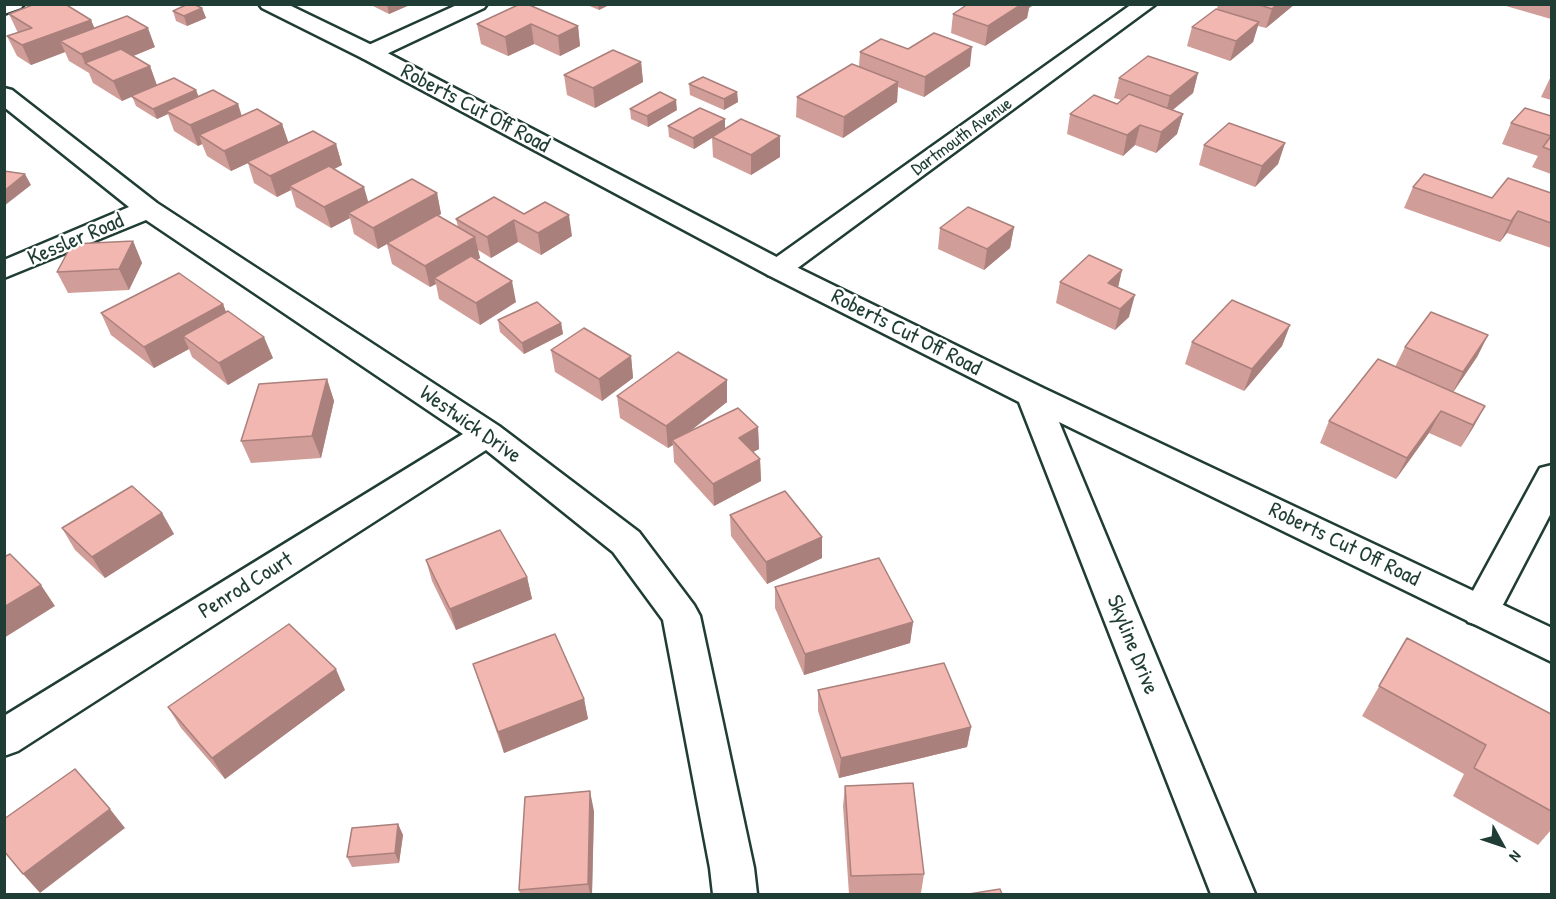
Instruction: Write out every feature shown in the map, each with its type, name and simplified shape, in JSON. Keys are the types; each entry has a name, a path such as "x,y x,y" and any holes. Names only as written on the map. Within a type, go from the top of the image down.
{"street":[{"path":"4,8 15,4"},
{"name":"Roberts Cut Off Road","path":"269,4 369,53 778,269 1032,396 1551,646"},
{"path":"369,53 477,4"},
{"name":"Dartmouth Avenue","path":"778,269 1146,4"},
{"name":"Westwick Drive","path":"4,95 148,209 486,434 626,542 681,616 732,868 735,894"},
{"name":"Kessler Road","path":"4,270 148,209"},
{"name":"Skyline Drive","path":"1032,396 1233,894"},
{"name":"Penrod Court","path":"4,738 486,434"},
{"path":"1481,611 1551,477"}],"building":[{"path":"35,4 65,4 91,20 22,45 7,36 32,28 9,14"},
{"path":"188,4 202,8 184,16 173,11"},
{"path":"520,4 527,4 578,26 558,36 531,24 505,37 477,24"},
{"path":"968,4 1022,4 988,26 953,14"},
{"path":"1257,4 1277,4 1272,9"},
{"path":"1216,9 1259,22 1236,41 1192,27"},
{"path":"127,16 148,28 81,54 60,41"},
{"path":"934,33 972,47 925,77 860,52 881,39 908,49"},
{"path":"121,49 150,66 113,81 85,63"},
{"path":"613,50 641,62 593,88 564,75"},
{"path":"1148,56 1198,73 1170,96 1119,78"},
{"path":"852,64 898,82 844,117 797,97"},
{"path":"703,77 737,92 724,99 689,84"},
{"path":"174,78 196,90 153,109 131,96"},
{"path":"213,90 238,104 190,125 166,111"},
{"path":"660,92 676,100 647,116 630,109"},
{"path":"1129,94 1183,114 1161,132 1140,125 1127,135 1070,114 1094,95 1117,104"},
{"path":"700,108 725,119 693,138 668,126"},
{"path":"1525,108 1551,116 1551,136 1511,123"},
{"path":"257,109 282,124 224,151 199,135"},
{"path":"741,119 780,136 751,155 712,137"},
{"path":"1229,123 1285,143 1262,166 1204,145"},
{"path":"313,131 336,144 270,176 247,162"},
{"path":"1551,136 1551,150 1543,147"},
{"path":"329,166 364,187 324,207 289,186"},
{"path":"4,171 25,174 4,191"},
{"path":"1424,174 1492,198 1508,178 1551,193 1551,223 1518,211 1511,221 1413,187"},
{"path":"412,179 437,193 373,228 348,213"},
{"path":"494,197 524,214 545,202 569,215 538,233 514,220 487,237 456,219"},
{"path":"968,207 1014,227 987,249 940,228"},
{"path":"437,215 475,237 425,266 387,243"},
{"path":"133,241 119,269 57,272 72,244"},
{"path":"1089,255 1122,270 1108,283 1135,295 1120,309 1060,282"},
{"path":"471,256 512,281 476,303 434,278"},
{"path":"179,273 223,304 144,347 101,313"},
{"path":"1232,300 1290,325 1252,369 1192,342"},
{"path":"537,302 561,323 522,343 498,320"},
{"path":"228,311 264,337 219,363 183,336"},
{"path":"1431,312 1488,335 1463,372 1405,347"},
{"path":"584,328 631,356 599,379 551,350"},
{"path":"678,352 727,380 666,426 617,396"},
{"path":"1378,359 1485,406 1473,425 1441,411 1407,458 1329,421"},
{"path":"327,379 312,436 241,441 259,384"},
{"path":"738,408 758,427 739,438 760,459 713,484 672,440"},
{"path":"132,486 162,513 92,557 62,528"},
{"path":"785,491 822,537 766,562 730,515"},
{"path":"500,530 527,577 450,609 426,560"},
{"path":"10,554 41,585 4,607 4,557"},
{"path":"879,558 913,622 805,654 775,587"},
{"path":"289,624 336,669 212,758 168,707"},
{"path":"555,634 584,699 498,732 473,664"},
{"path":"1407,638 1551,714 1551,811 1474,768 1486,745 1379,686"},
{"path":"944,663 971,727 841,758 818,690"},
{"path":"75,769 110,809 23,874 4,851 4,819"},
{"path":"913,783 924,874 851,876 845,786"},
{"path":"590,791 588,884 519,890 525,797"},
{"path":"398,824 395,853 347,857 352,828"},
{"path":"1000,889 1002,894 969,894"}]}
